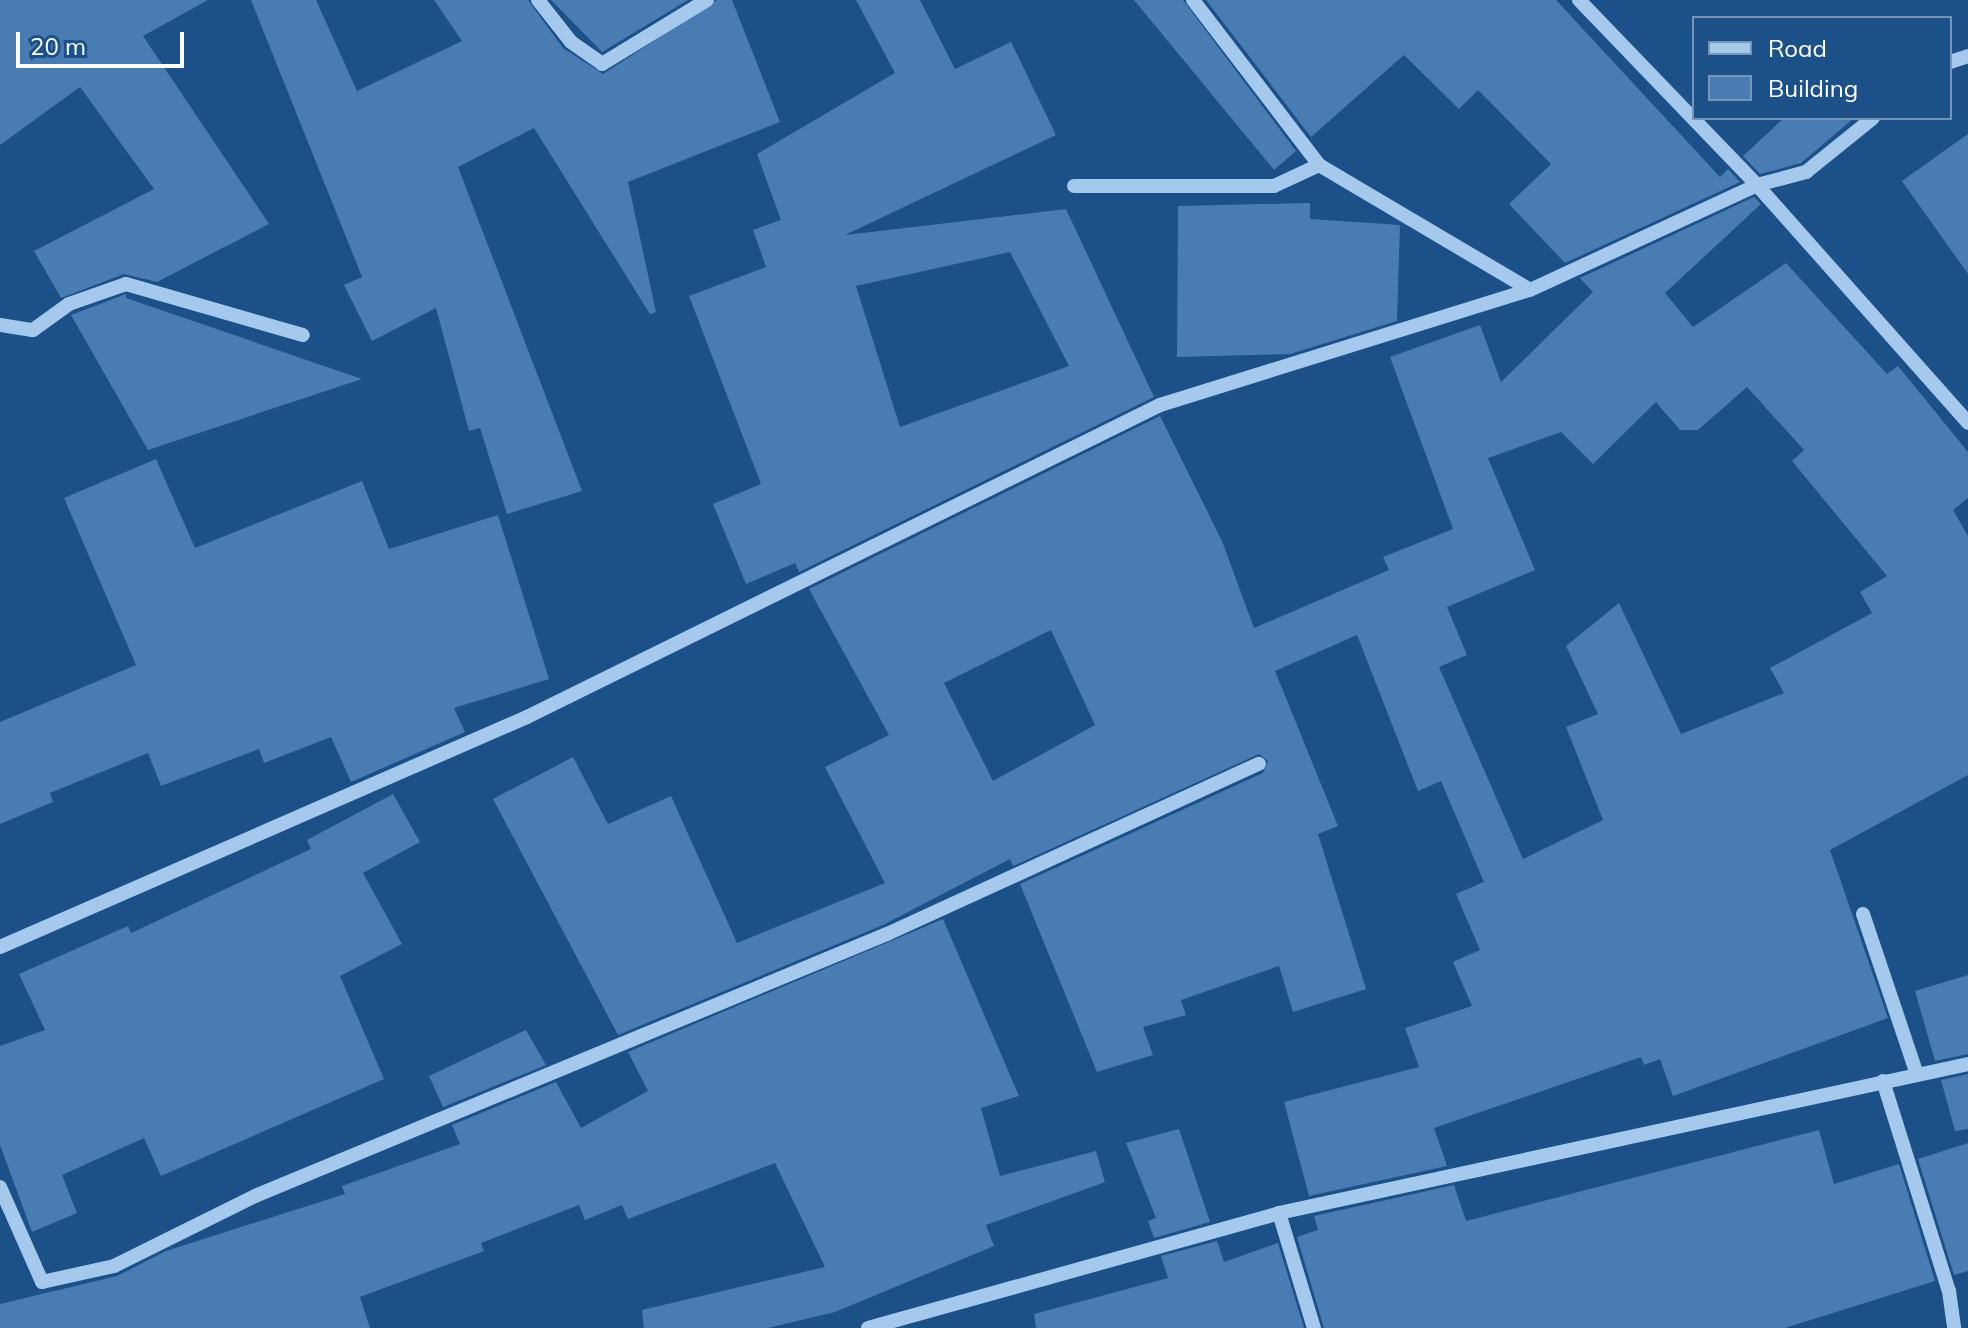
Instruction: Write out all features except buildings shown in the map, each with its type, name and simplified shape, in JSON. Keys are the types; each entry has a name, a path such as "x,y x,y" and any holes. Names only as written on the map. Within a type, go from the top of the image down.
{"street":[{"path":"538,0 571,42 602,64 707,0"},
{"path":"1193,0 1319,165 1530,290"},
{"path":"1579,0 1692,117"},
{"path":"1694,120 1757,185 1968,423"},
{"path":"0,947 527,717 1160,405 1530,290 1757,185 1806,172 1871,120"},
{"path":"1074,186 1274,186 1319,165"},
{"path":"0,325 33,330 69,304 126,284 303,335"},
{"path":"0,1187 42,1282 114,1266 255,1196 887,934 1259,764"},
{"path":"1863,914 1917,1074"},
{"path":"870,1328 1279,1213 1968,1064"},
{"path":"1883,1081 1949,1291 1954,1328"},
{"path":"1279,1213 1314,1328"}]}
